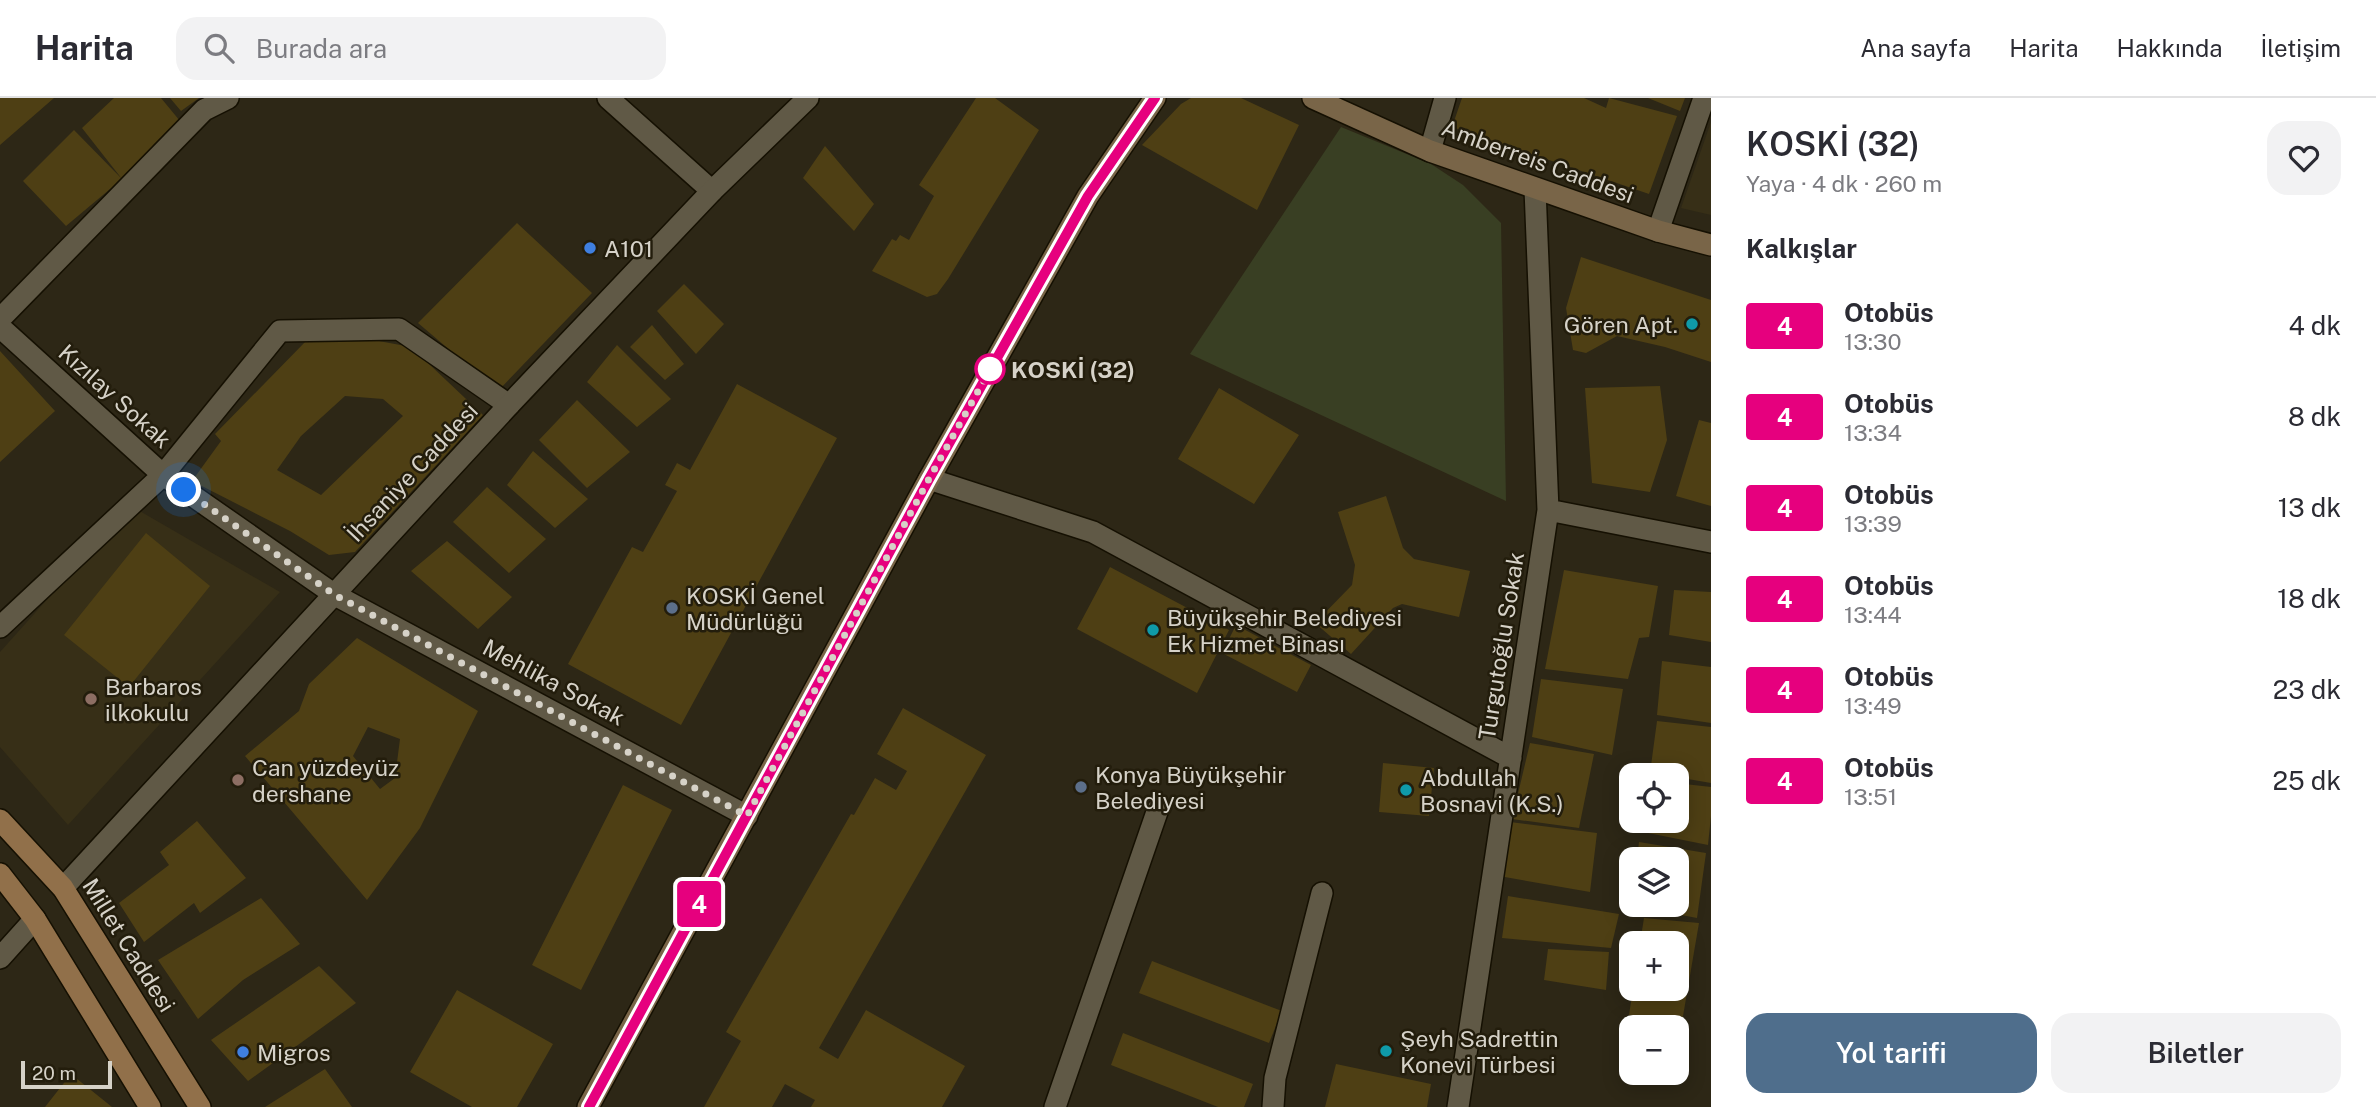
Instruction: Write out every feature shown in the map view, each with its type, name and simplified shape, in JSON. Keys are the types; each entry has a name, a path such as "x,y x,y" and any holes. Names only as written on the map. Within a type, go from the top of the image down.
{"main road":[{"path":"589,1107 929,479 1088,196 1156,98"},
{"name":"Amberreis Caddesi","path":"1313,98 1430,151 1658,231 1711,245"},
{"name":"Millet Caddesi","path":"0,820 63,888 200,1107"},
{"path":"0,874 35,919 150,1107"}],"street":[{"path":"0,319 204,110 228,98"},
{"path":"608,98 712,191"},
{"name":"İhsaniye Caddesi","path":"63,888 509,405 712,191 808,98"},
{"path":"1430,151 1445,98"},
{"path":"1658,231 1704,98"},
{"name":"Turgutoğlu Sokak","path":"1458,1107 1548,510 1535,189"},
{"name":"Kızılay Sokak","path":"0,327 163,475 335,595"},
{"path":"0,627 163,475 280,331 399,329 509,405"},
{"path":"929,479 1093,532 1511,758"},
{"path":"1548,510 1711,542"},
{"name":"Mehlika Sokak","path":"335,595 747,816"},
{"path":"1055,1107 1158,810"},
{"path":"1273,1107 1275,1078 1322,893"},
{"path":"0,958 35,919"}],"shaded area":[{"path":"1711,122 1711,215 1681,208"},
{"name":"Barbaros ilkokulu","path":"131,506 280,592 68,825 0,747 0,652"}],"green space":[{"path":"1341,127 1431,164 1463,185 1501,223 1506,501 1190,354"}],"building":[{"path":"0,98 54,98 0,145"},
{"path":"114,98 161,98 180,121 122,179 82,128"},
{"path":"170,98 199,98 181,111"},
{"path":"976,98 995,98 1039,130 948,279 937,294 927,297 872,271 892,239 896,241 900,235 909,240 934,196 919,185"},
{"path":"1191,98 1241,98 1299,125 1257,210 1142,145 1181,104"},
{"path":"1462,98 1584,98 1606,108 1609,98 1677,116 1649,194 1452,127"},
{"path":"1648,98 1685,98 1680,111"},
{"path":"74,130 122,179 66,226 23,181"},
{"path":"825,146 874,204 854,231 803,178"},
{"path":"517,223 592,293 498,391 418,323"},
{"path":"1581,257 1711,300 1711,362 1665,347 1617,336 1586,353 1573,350 1566,308"},
{"path":"684,284 724,324 696,354 657,311"},
{"path":"652,325 684,364 665,380 630,347"},
{"path":"368,339 411,347 483,415 355,552 329,555 290,531 192,481 221,441 215,434 307,340","holes":["345,396 383,399 403,416 321,495 277,470 301,436"]},
{"path":"617,345 671,399 637,427 587,382"},
{"path":"0,351 55,411 0,462"},
{"name":"KOSKİ Genel Müdürlüğü","path":"737,384 837,438 681,725 568,664 632,547 643,552 677,491 665,485 677,463 690,470"},
{"path":"1660,386 1667,440 1650,492 1592,483 1585,388"},
{"path":"1219,388 1299,435 1254,504 1178,459"},
{"path":"577,400 630,452 587,488 539,440"},
{"path":"1699,420 1711,423 1711,506 1676,496"},
{"path":"533,451 588,499 555,528 507,485"},
{"path":"487,487 546,539 509,573 453,522"},
{"path":"1386,496 1403,548 1414,559 1470,571 1459,617 1402,604 1393,608 1351,654 1315,623 1352,585 1355,565 1338,512"},
{"path":"146,533 210,586 129,687 64,635"},
{"path":"447,541 512,597 478,629 411,571"},
{"name":"Büyükşehir Belediyesi Ek Hizmet Binası","path":"1110,567 1229,630 1197,693 1077,629"},
{"path":"1564,570 1658,586 1649,637 1639,638 1628,679 1545,669"},
{"path":"1674,590 1711,592 1711,642 1669,635"},
{"name":"Büyükşehir Belediyesi Ek Hizmet Binası","path":"1236,625 1311,665 1297,692 1222,653"},
{"path":"357,638 478,711 420,828 367,900 245,756 299,711 309,684","holes":["368,727 400,739 395,778 380,789 353,756"]},
{"path":"1662,661 1711,667 1711,723 1657,715"},
{"path":"1541,679 1623,689 1612,755 1532,737"},
{"path":"903,708 986,755 819,1048 838,1059 866,1010 965,1066 942,1107 811,1107 815,1100 785,1084 772,1107 704,1107 741,1041 726,1032 851,814 854,815 875,778 896,790 907,771 877,754"},
{"path":"1657,721 1711,727 1711,783 1689,779 1689,763 1651,763"},
{"path":"1530,743 1594,754 1579,828 1512,819"},
{"name":"Abdullah Bosnavi (K.S.)","path":"1383,763 1434,768 1429,816 1379,812"},
{"path":"1689,784 1711,787 1708,845 1648,833 1689,833"},
{"path":"623,785 672,810 581,990 532,965"},
{"path":"197,821 246,878 200,913 194,903 144,942 119,903 169,865 160,852"},
{"path":"1510,822 1597,833 1590,892 1499,876"},
{"path":"1639,842 1669,847 1638,847"},
{"path":"1689,850 1706,853 1697,918 1689,916"},
{"path":"1508,896 1619,914 1611,948 1502,938"},
{"path":"261,898 300,944 243,980 198,1019 158,960"},
{"path":"1644,918 1699,923 1689,981 1689,931 1642,931"},
{"path":"1548,949 1609,952 1606,990 1544,980"},
{"path":"1152,961 1282,1011 1269,1043 1139,993"},
{"path":"319,966 356,1003 248,1081 211,1040"},
{"path":"457,990 553,1044 517,1107 472,1107 410,1072"},
{"path":"1631,1001 1686,1001 1683,1015 1629,1015"},
{"path":"1123,1033 1253,1084 1244,1107 1218,1107 1111,1065"},
{"path":"1336,1064 1431,1084 1427,1107 1325,1107"},
{"path":"325,1069 352,1107 265,1107"},
{"path":"71,1074 112,1107 45,1107"}],"bus line":[{"name":"4","path":"589,1107 929,479 1088,196 1155,98"}],"place":[{"name":"A101","path":"590,248"},
{"name":"Gören Apt.","path":"1692,324"},
{"name":"KOSKİ (32)","path":"990,369"},
{"name":"KOSKİ Genel Müdürlüğü","path":"672,608"},
{"name":"Büyükşehir Belediyesi Ek Hizmet Binası","path":"1153,630"},
{"name":"Barbaros ilkokulu","path":"91,699"},
{"name":"Can yüzdeyüz dershane","path":"238,780"},
{"name":"Konya Büyükşehir Belediyesi","path":"1081,787"},
{"name":"Abdullah Bosnavi (K.S.)","path":"1406,790"},
{"name":"Şeyh Sadrettin Konevi Türbesi","path":"1386,1051"},
{"name":"Migros","path":"243,1052"}],"route":[{"path":"184,490 335,595 747,816 995,361 990,369"}]}
